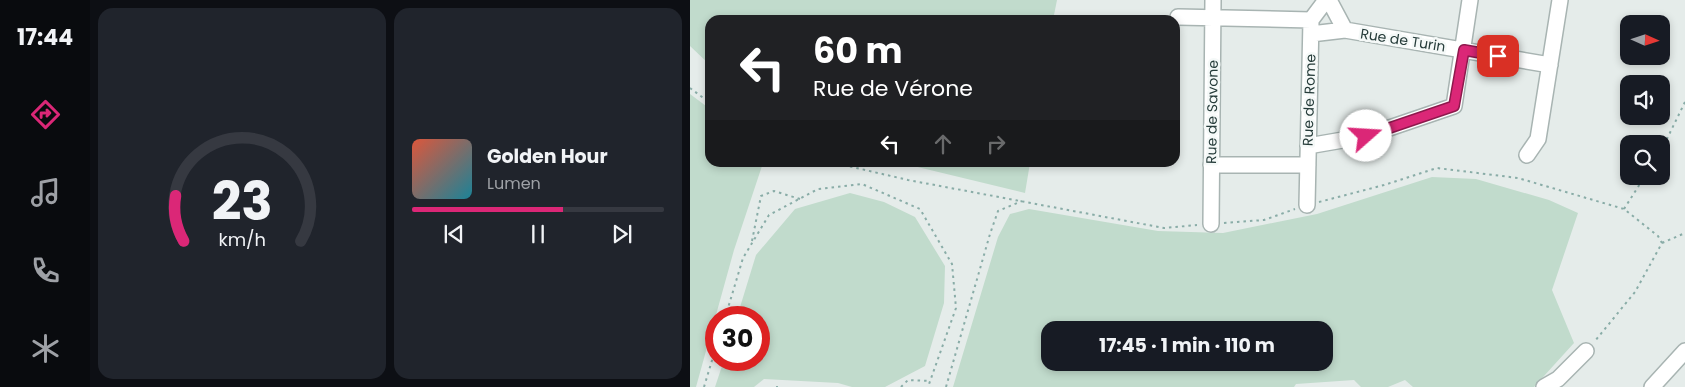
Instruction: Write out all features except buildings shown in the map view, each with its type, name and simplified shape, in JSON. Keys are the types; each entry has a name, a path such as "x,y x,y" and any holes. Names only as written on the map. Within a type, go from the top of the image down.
{"street":[{"name":"Rue de Savone","path":"1210,224 1213,0"},
{"name":"Rue de Turin","path":"1328,0 1345,30"},
{"path":"1311,27 1328,0"},
{"path":"1308,146 1366,136 1454,106 1464,50 1470,0"},
{"path":"1527,155 1538,139 1560,0"},
{"name":"Rue de Turin","path":"1180,17 1212,18 1345,30 1550,65"},
{"name":"Rue de Rome","path":"1306,205 1311,27"},
{"path":"1211,165 1308,165"},
{"path":"1544,387 1560,383 1586,351"},
{"path":"1652,387 1685,351"}],"path":[{"path":"690,88 705,99"},
{"path":"1669,135 1685,102"},
{"path":"729,306 743,258 769,215 818,189 862,184 920,210 952,264 956,308 928,387"},
{"path":"1624,209 1639,185"},
{"path":"751,245 761,196 774,190 800,199"},
{"path":"946,387 998,211 1022,201"},
{"path":"1662,243 1685,233"},
{"path":"704,387 709,371"},
{"path":"902,387 908,380 930,381"}],"green space":[{"path":"690,0 1057,0 1054,15 705,15 705,60 690,46"},
{"path":"690,94 705,105 705,167 762,167 734,250 718,306 705,306 705,355 696,387 690,387"},
{"path":"918,167 1029,167 1025,193"},
{"path":"1432,177 1476,179 1549,200 1578,213 1552,290 1574,343 1534,387 1413,387 1405,380 1388,387 1361,387 1354,380 1296,384 1294,387 953,387 998,237 1010,214 1029,209 1158,231 1223,233 1317,214"},
{"path":"850,193 884,202 915,217 945,266 944,303 925,366 885,387 852,387 838,383 764,379 754,387 715,387 720,371 770,371 770,306 740,306 756,255 795,209"}],"route":[{"path":"1366,136 1454,106 1464,50 1498,56"}]}
